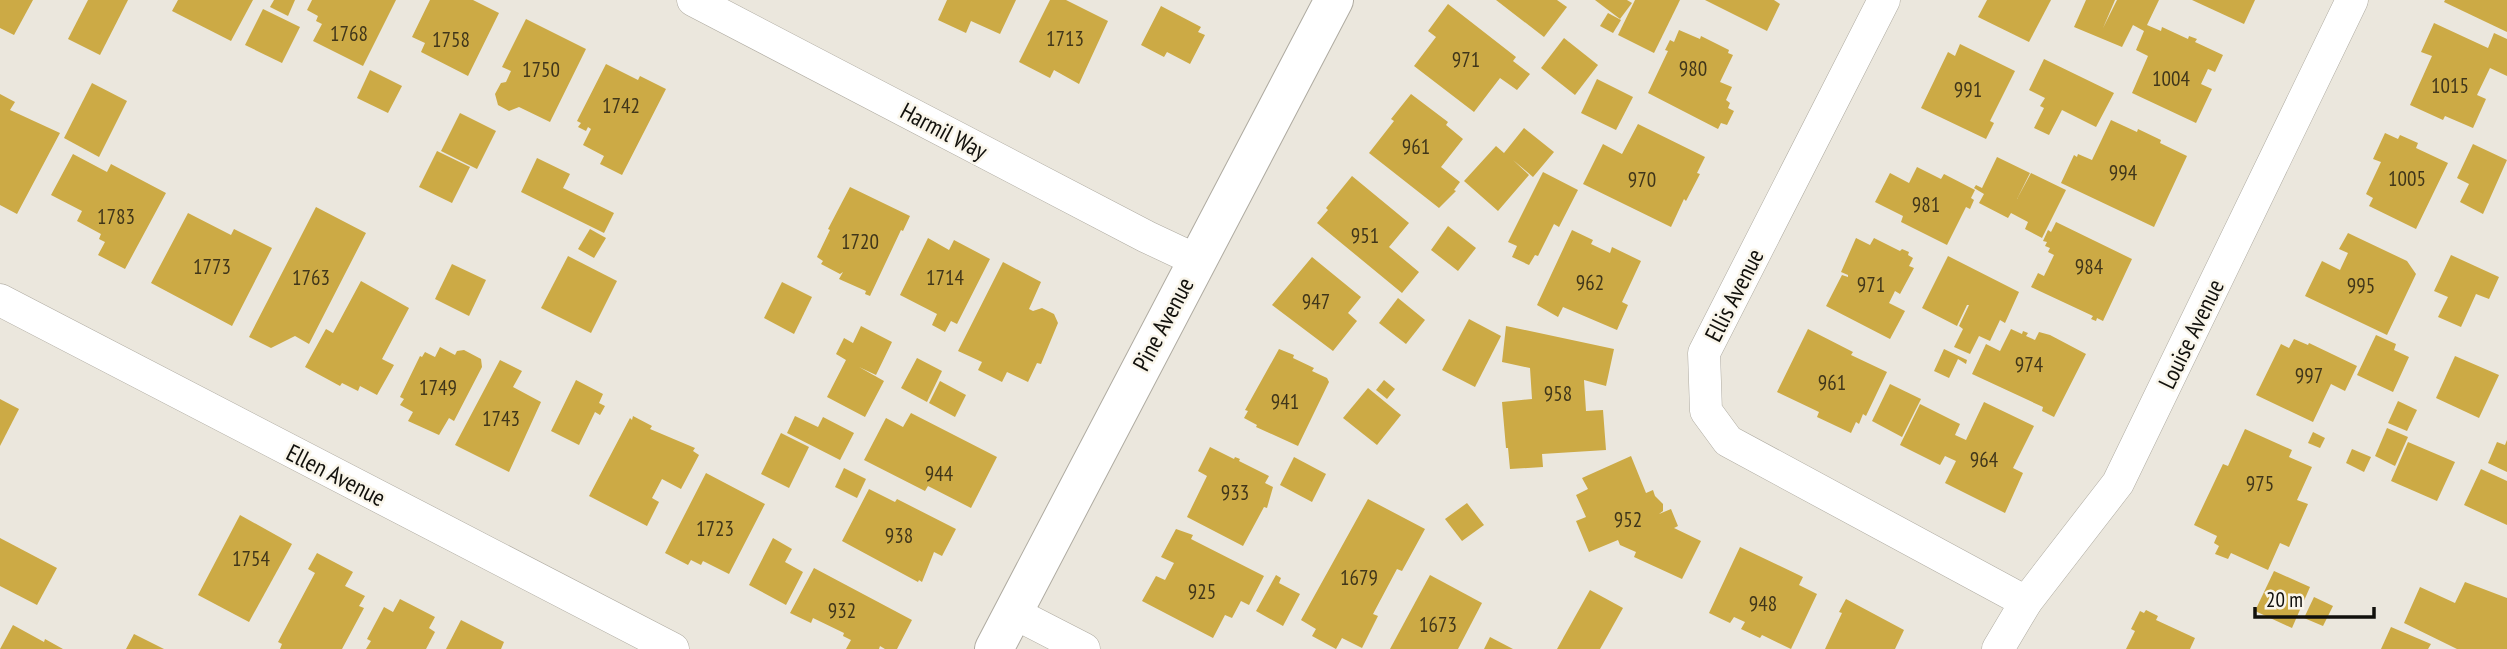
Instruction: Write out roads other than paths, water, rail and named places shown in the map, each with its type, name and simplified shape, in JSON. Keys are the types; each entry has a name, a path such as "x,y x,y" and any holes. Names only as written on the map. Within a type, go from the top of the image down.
{"street":[{"name":"Harmil Way","path":"693,0 1123,225 1196,260"},
{"name":"Pine Avenue","path":"994,649 1334,0"},
{"name":"Ellis Avenue","path":"1884,0 1704,353 1706,411 1728,441 2026,602"},
{"name":"Louise Avenue","path":"1998,649 2026,602 2118,483 2352,0"},
{"name":"Ellen Avenue","path":"0,300 673,649"},
{"path":"1012,612 1084,649"}]}
